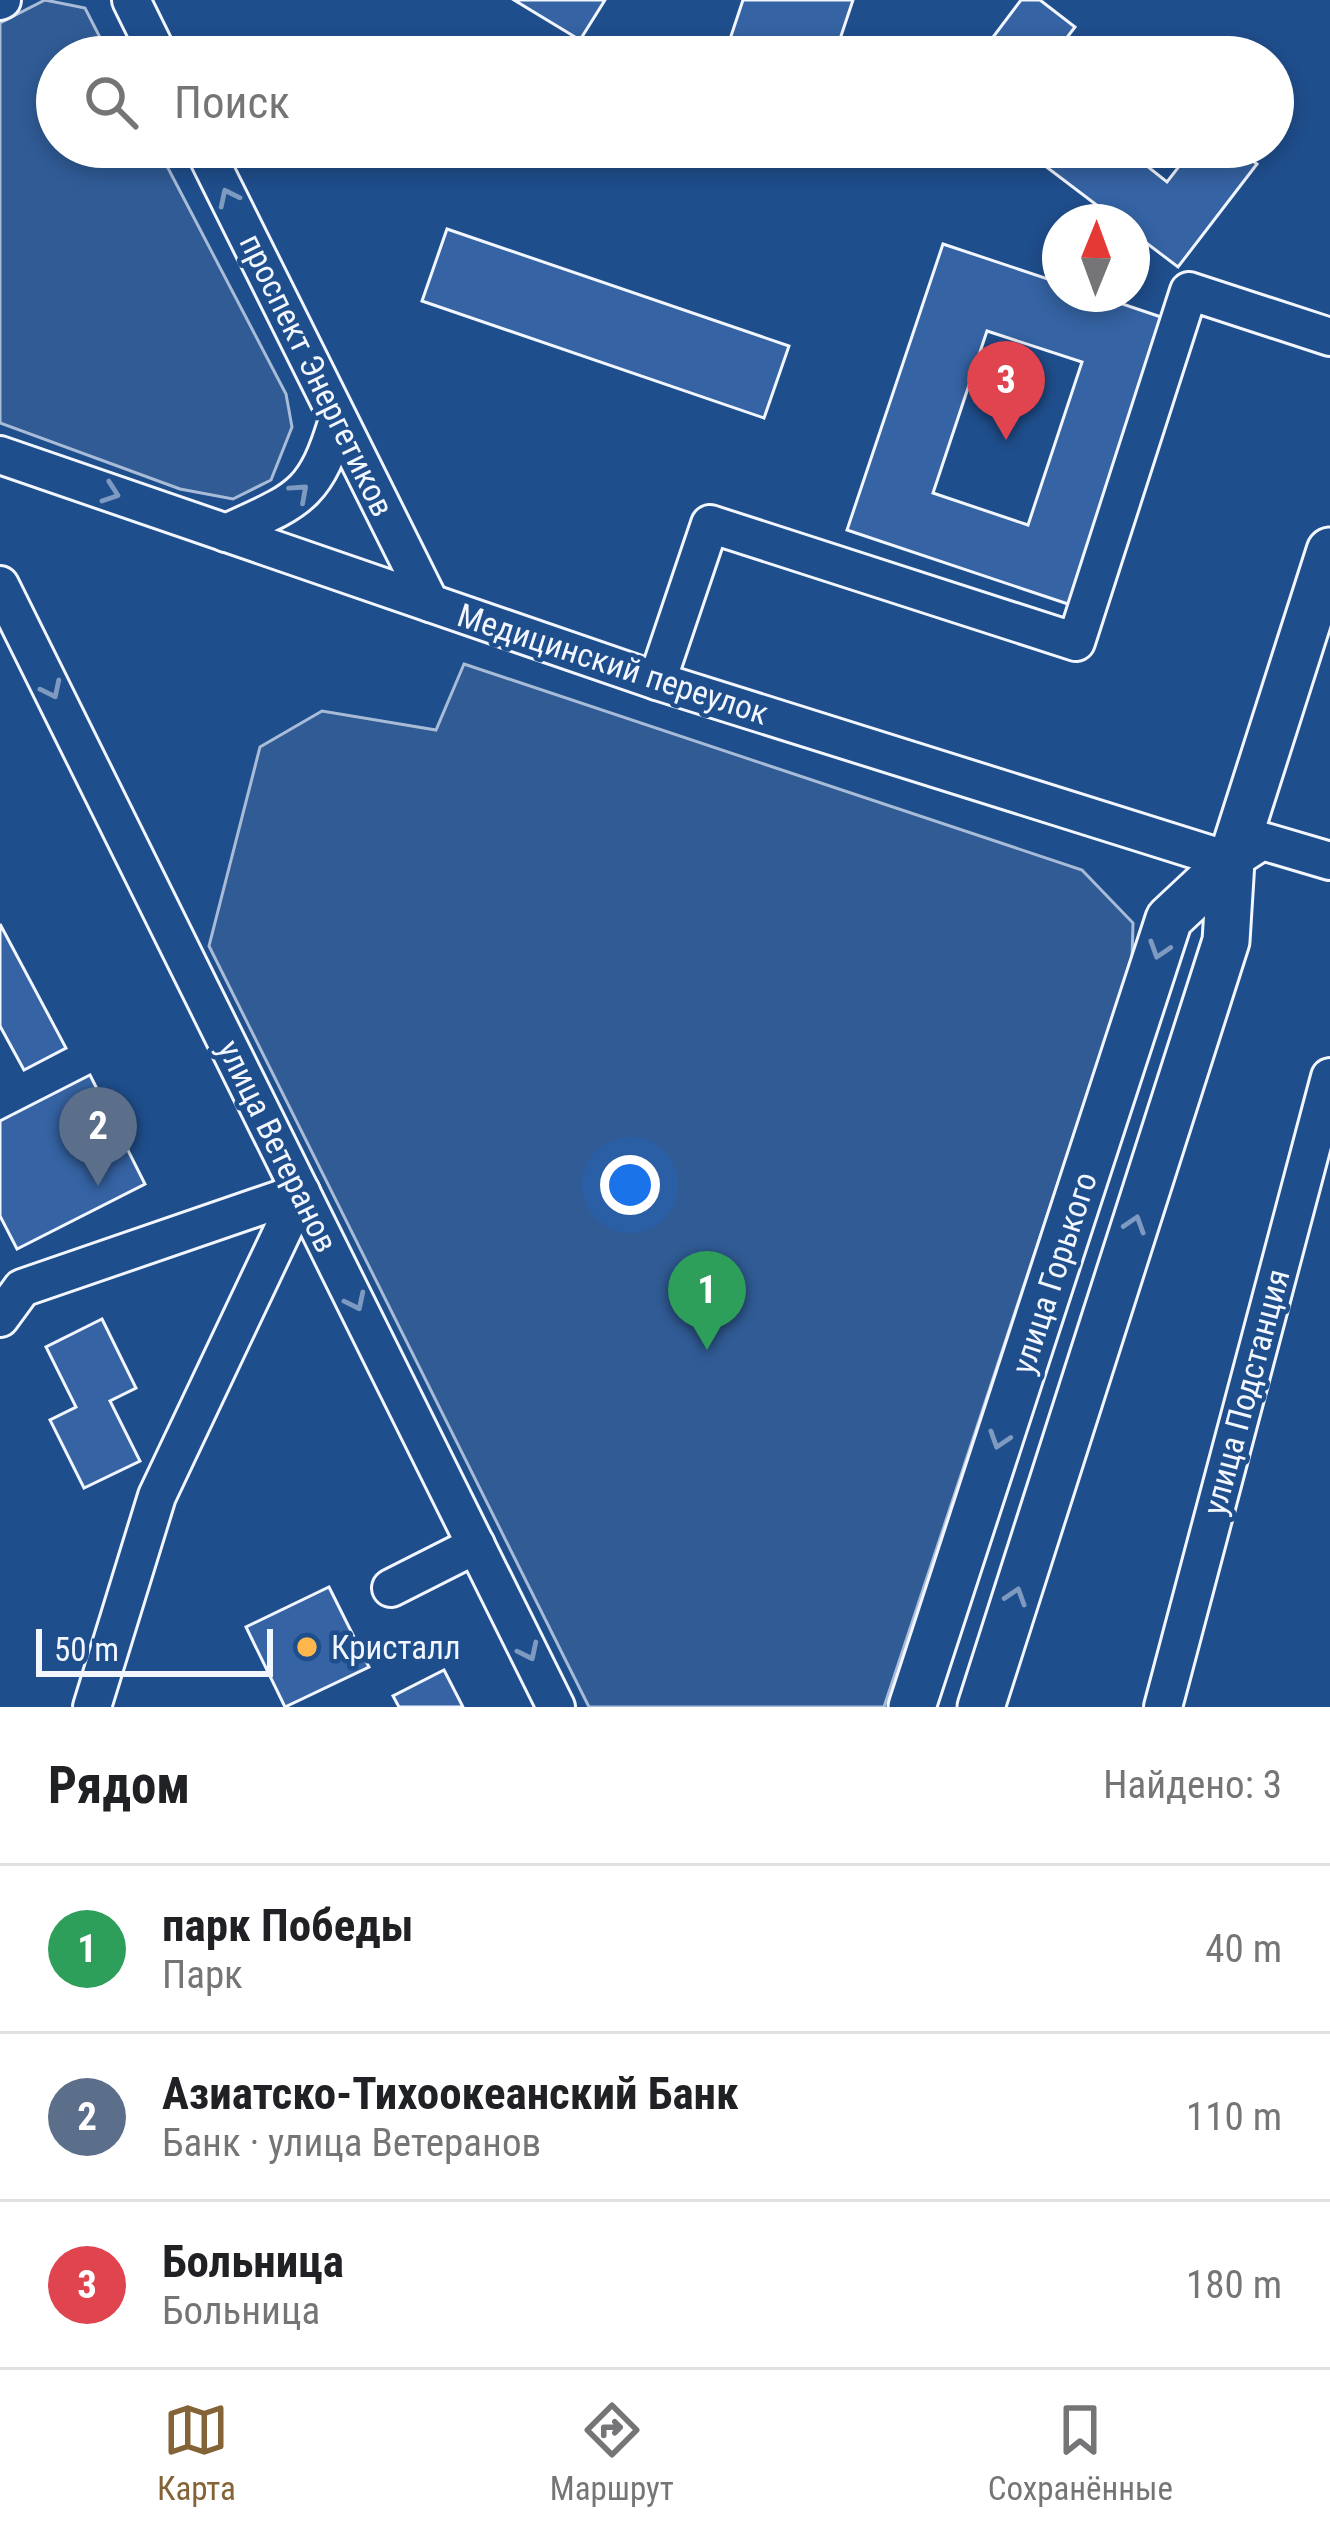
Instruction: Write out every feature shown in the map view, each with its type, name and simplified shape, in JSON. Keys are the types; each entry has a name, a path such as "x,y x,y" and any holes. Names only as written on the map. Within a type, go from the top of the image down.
{"main road":[{"name":"улица Горького","path":"981,1707 1226,941 1231,861 1330,551"},
{"name":"улица Горького","path":"912,1707 1169,919 1231,861"}],"street":[{"path":"130,0 148,36"},
{"name":"проспект Энергетиков","path":"213,168 430,603"},
{"path":"656,681 710,524 1076,642 1189,292 1330,337"},
{"path":"226,533 290,503 310,486 326,462 338,418"},
{"name":"Медицинский переулок","path":"0,455 656,681 1231,861"},
{"name":"улица Ветеранов","path":"0,585 556,1707"},
{"path":"1231,861 1262,841 1330,861"},
{"name":"улица Подстанция","path":"1163,1707 1330,1077"},
{"path":"0,1318 22,1288 301,1192"},
{"path":"92,1707 157,1496 301,1192"},
{"path":"391,1588 476,1545"}],"shaded area":[{"path":"45,0 85,8 99,36 36,36 36,168 168,168 286,394 292,427 271,480 233,499 180,489 0,423 0,23"},
{"path":"464,664 1082,870 1133,923 1132,960 884,1707 589,1707 209,946 260,747 322,711 436,730"}],"building":[{"path":"514,0 605,0 582,36 573,36"},
{"path":"743,0 853,0 841,36 731,36"},
{"path":"1021,0 1040,0 1075,27 1068,36 994,36"},
{"path":"1048,168 1149,168 1167,182 1178,168 1254,168 1178,267 1150,246 1150,204 1095,204"},
{"path":"447,229 789,346 764,418 422,301"},
{"path":"943,244 1042,277 1042,312 1146,312 1167,319 1071,605 847,530","holes":["987,331 1082,362 1028,525 933,493"]},
{"path":"0,924 66,1048 24,1070 0,1026"},
{"path":"90,1075 145,1184 17,1249 0,1216 0,1121"},
{"path":"102,1319 136,1388 110,1401 140,1461 84,1488 50,1420 76,1407 46,1347"},
{"name":"Кристалл","path":"329,1587 369,1667 285,1707 246,1627"},
{"path":"444,1670 463,1707 399,1707 393,1696"}],"place":[{"name":"Больница","path":"1006,440"},
{"name":"Азиатско-Тихоокеанский Банк","path":"98,1186"},
{"name":"парк Победы","path":"707,1350"},
{"name":"Кристалл","path":"307,1647"}]}
